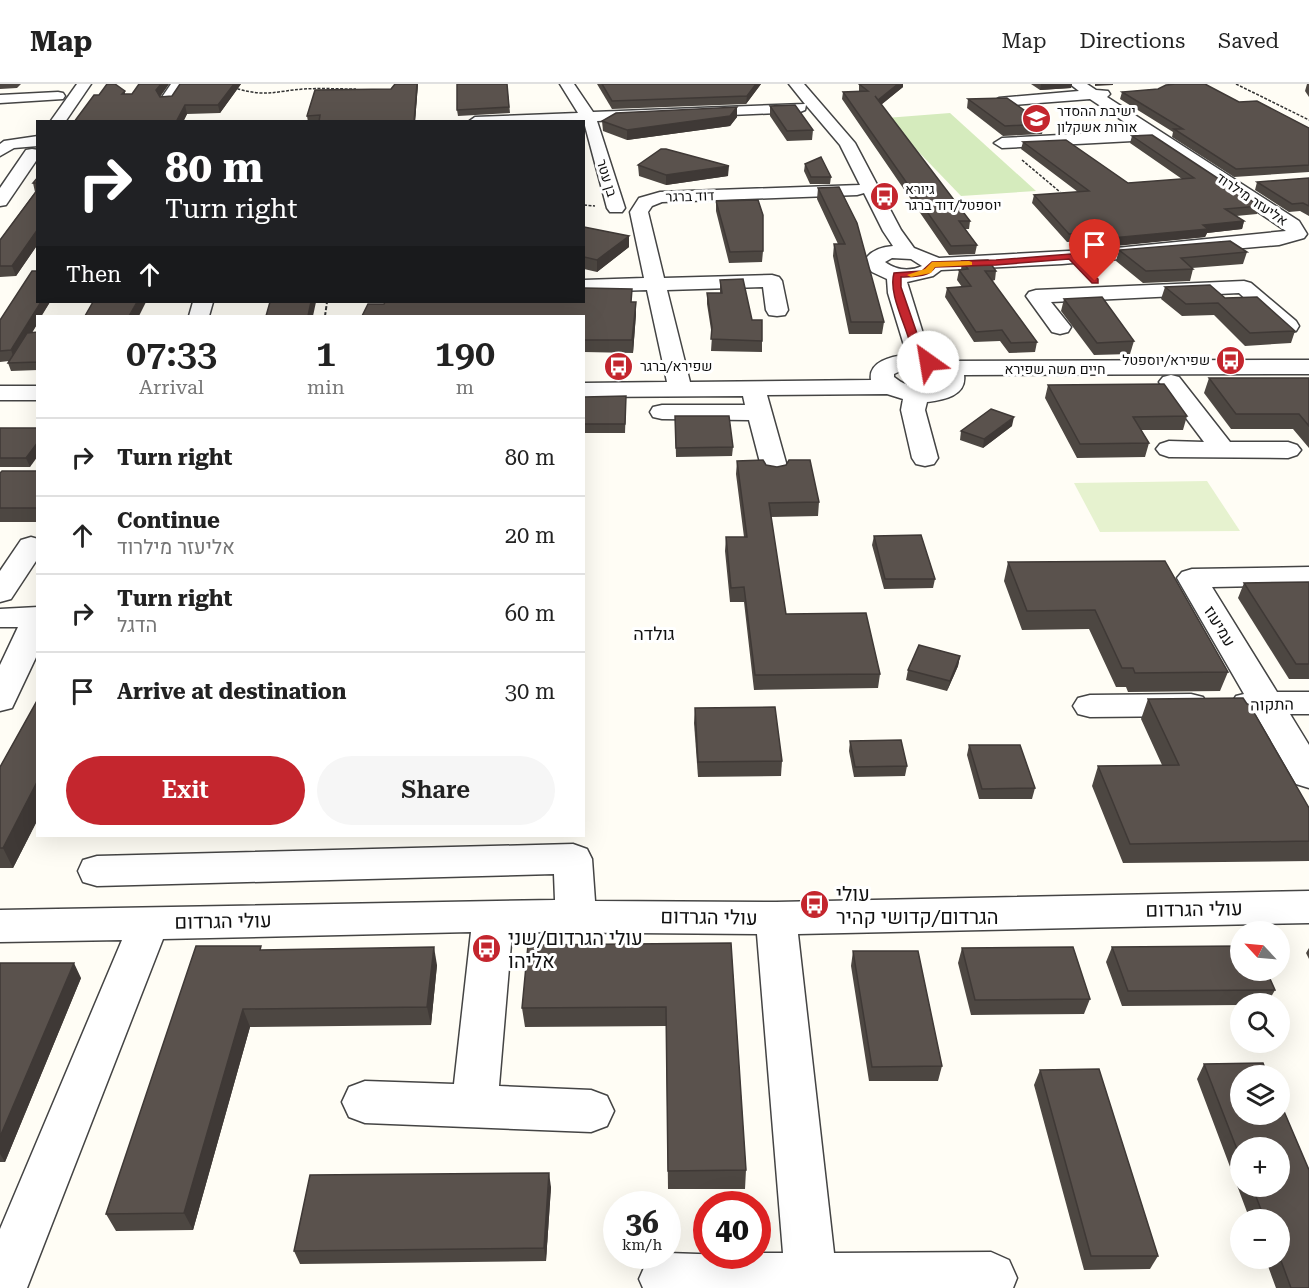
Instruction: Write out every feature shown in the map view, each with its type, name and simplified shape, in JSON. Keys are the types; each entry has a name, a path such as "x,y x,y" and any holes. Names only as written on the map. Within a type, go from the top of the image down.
{"street":[{"path":"46,119 84,84"},
{"path":"167,100 178,84"},
{"name":"בן עטר","path":"567,84 588,116 616,208"},
{"path":"780,84 830,143 857,190 886,253"},
{"path":"796,84 847,143 892,231 908,253"},
{"name":"אליעזר מילרוד","path":"1077,84 1292,225 1303,236"},
{"path":"46,119 62,90"},
{"path":"0,99 62,90"},
{"path":"999,102 1114,93"},
{"path":"513,120 800,107"},
{"path":"1002,143 1153,135"},
{"path":"2,154 33,148"},
{"path":"0,201 33,148"},
{"path":"1229,184 1252,182"},
{"name":"דוד ברגר","path":"679,382 639,212 645,202 660,197 857,190"},
{"name":"אליעזר מילרוד","path":"932,264 996,263 1279,240 1303,236"},
{"path":"886,253 908,253 927,258 932,264 928,271 897,274 881,270 874,262 886,253"},
{"path":"1071,257 1107,293"},
{"path":"897,274 896,287 918,348 919,361"},
{"path":"585,286 657,286 772,281 777,310"},
{"path":"1060,327 1036,296 1244,287 1289,327"},
{"path":"585,390 679,382 886,379 916,394 943,392 949,377 919,361 892,364 886,379"},
{"name":"חיים משה שפירא","path":"949,377 1309,367"},
{"path":"585,376 753,388 886,379"},
{"name":"חיים משה שפירא","path":"949,377 1171,382 1309,381"},
{"path":"0,380 36,380"},
{"path":"1171,382 1222,450"},
{"path":"753,388 775,470"},
{"path":"0,393 36,393"},
{"path":"916,394 913,410 924,458"},
{"path":"662,412 760,413"},
{"path":"1169,449 1288,450"},
{"path":"0,593 31,546"},
{"name":"עמיעוז","path":"1309,576 1192,578 1309,775"},
{"path":"0,618 36,617"},
{"path":"0,700 36,621"},
{"name":"התקוה","path":"1090,706 1309,703"},
{"path":"97,872 573,859 576,916"},
{"name":"עולי הגרדום","path":"0,926 494,916 776,918 1309,906"},
{"path":"474,1107 494,916"},
{"path":"776,918 810,1279"},
{"path":"1,1288 149,923"},
{"path":"365,1102 591,1111"},
{"path":"665,1279 991,1278"}],"path":[{"path":"236,84 238,89 256,94 276,94 302,88 356,89"},
{"path":"355,98 357,84"},
{"path":"1236,84 1309,120"},
{"path":"1002,143 1060,192"}],"green space":[{"path":"950,113 1036,191 961,196 886,118"},
{"path":"1207,481 1240,531 1100,532 1074,483"}],"building":[{"path":"107,84 115,84 125,91 122,94 132,94 139,84 161,84 156,90 160,97 172,96 180,84 234,84 218,105 185,105 177,120 75,120 94,95 99,95"},
{"path":"395,84 417,84 414,120 319,120 320,115 307,116 315,90 391,89"},
{"path":"457,84 507,84 509,107 457,110"},
{"path":"602,84 756,84 747,96 612,101"},
{"path":"859,84 898,84 878,100 970,221 959,221 977,245 951,246 843,92 868,91"},
{"path":"1176,84 1205,84 1239,102 1257,101 1309,128 1309,165 1236,169 1174,129 1183,129 1122,92 1158,89"},
{"path":"1007,98 1044,124 1005,126 968,99"},
{"path":"795,105 813,130 787,131 770,106"},
{"path":"737,107 730,116 627,130 602,121 616,113"},
{"path":"1152,135 1260,206 1225,209 1244,221 1203,225 1208,229 1101,239 1095,233 1069,234 1034,195 1089,191 1023,142 1066,140 1128,183 1194,178 1132,136"},
{"path":"661,149 729,166 666,175 638,165"},
{"path":"821,157 831,177 811,177 805,164"},
{"path":"1309,178 1309,206 1303,203 1292,204 1257,182"},
{"path":"839,187 857,223 884,322 851,322 834,244 845,244 818,188"},
{"path":"36,192 36,232 12,266 0,266 0,240"},
{"path":"758,200 763,215 763,251 730,252 716,201"},
{"path":"585,227 629,236 597,260 585,257"},
{"path":"1230,241 1247,252 1181,258 1193,269 1146,271 1119,250"},
{"path":"988,260 996,271 985,271 1037,342 1011,343 1002,330 976,332 947,288 971,286 959,270 968,269 962,261"},
{"path":"32,271 36,271 36,303 40,303 11,350 0,351 0,320"},
{"path":"743,279 752,320 762,320 762,341 711,339 712,327 707,293 722,293 720,280"},
{"path":"1210,285 1225,298 1257,297 1295,331 1250,333 1218,303 1186,304 1165,287"},
{"path":"585,288 632,289 631,302 636,302 632,340 585,340 585,315 362,315 368,304 585,303"},
{"path":"1102,297 1134,341 1097,343 1064,299"},
{"path":"92,303 136,303 130,315 86,315"},
{"path":"270,303 311,303 308,315 266,315"},
{"path":"36,332 36,362 8,363 27,333"},
{"path":"1209,378 1309,378 1309,426 1299,414 1236,414"},
{"path":"1164,384 1187,416 1133,417 1149,443 1080,444 1048,385"},
{"path":"626,396 625,424 585,424 585,397"},
{"path":"991,409 1014,417 984,439 961,431"},
{"path":"675,416 729,416 733,447 676,448"},
{"path":"0,428 36,428 36,445 26,458 0,458"},
{"path":"763,460 766,465 777,467 786,465 789,460 810,460 819,502 769,503 786,614 866,613 880,674 755,675 744,587 731,588 726,537 747,537 737,461"},
{"path":"2,471 36,471 36,508 0,508 0,473"},
{"path":"921,535 935,579 885,579 874,536"},
{"path":"1165,561 1228,672 1135,673 1133,668 1122,668 1095,610 1027,611 1008,562"},
{"path":"1309,582 1309,664 1296,664 1244,583"},
{"path":"919,645 960,656 950,681 908,670"},
{"path":"1243,698 1249,704 1309,808 1309,841 1130,844 1098,766 1179,765 1148,699"},
{"path":"36,703 36,784 3,848 0,848 0,767"},
{"path":"775,707 782,761 698,762 695,708"},
{"path":"901,740 907,766 855,767 850,741"},
{"path":"969,745 1020,745 1035,788 982,789"},
{"path":"731,943 746,1170 668,1171 666,1007 522,1008 528,945"},
{"path":"196,946 261,946 260,950 434,947 427,1007 243,1009 184,1213 106,1214"},
{"path":"1230,946 1230,981 1271,981 1275,990 1128,991 1112,947"},
{"path":"1073,947 1090,999 975,1000 962,948"},
{"path":"853,951 918,951 942,1066 872,1067"},
{"path":"0,963 74,963 0,1137"},
{"path":"1263,1063 1264,1065 1230,1065 1230,1125 1290,1125 1309,1170 1309,1288 1291,1288 1284,1269 1290,1269 1290,1209 1261,1209 1256,1197 1290,1197 1290,1137 1232,1137 1204,1064"},
{"path":"1099,1069 1158,1256 1091,1256 1040,1070"},
{"path":"549,1173 544,1248 294,1251 310,1175"}],"slow traffic":[{"path":"911,275 928,271 932,268 932,264 969,264"}],"place":[{"name":"ישיבת ההסדר אורות אשקלון","path":"1036,119"},
{"name":"גיורא יוספטל/דוד ברגר","path":"884,197"},
{"name":"שפירא/יוספטל","path":"1231,360"},
{"name":"שפירא/ברגר","path":"619,366"},
{"name":"עולי הגרדום/קדושי קהיר","path":"815,905"},
{"name":"עולי הגרדום/שני אליהו","path":"487,949"}],"district":[{"name":"גולדה","path":"654,634"}],"route":[{"path":"928,362 919,361 918,348 896,287 897,274 923,273 932,268 932,264 996,263 1071,257 1095,281"}]}
